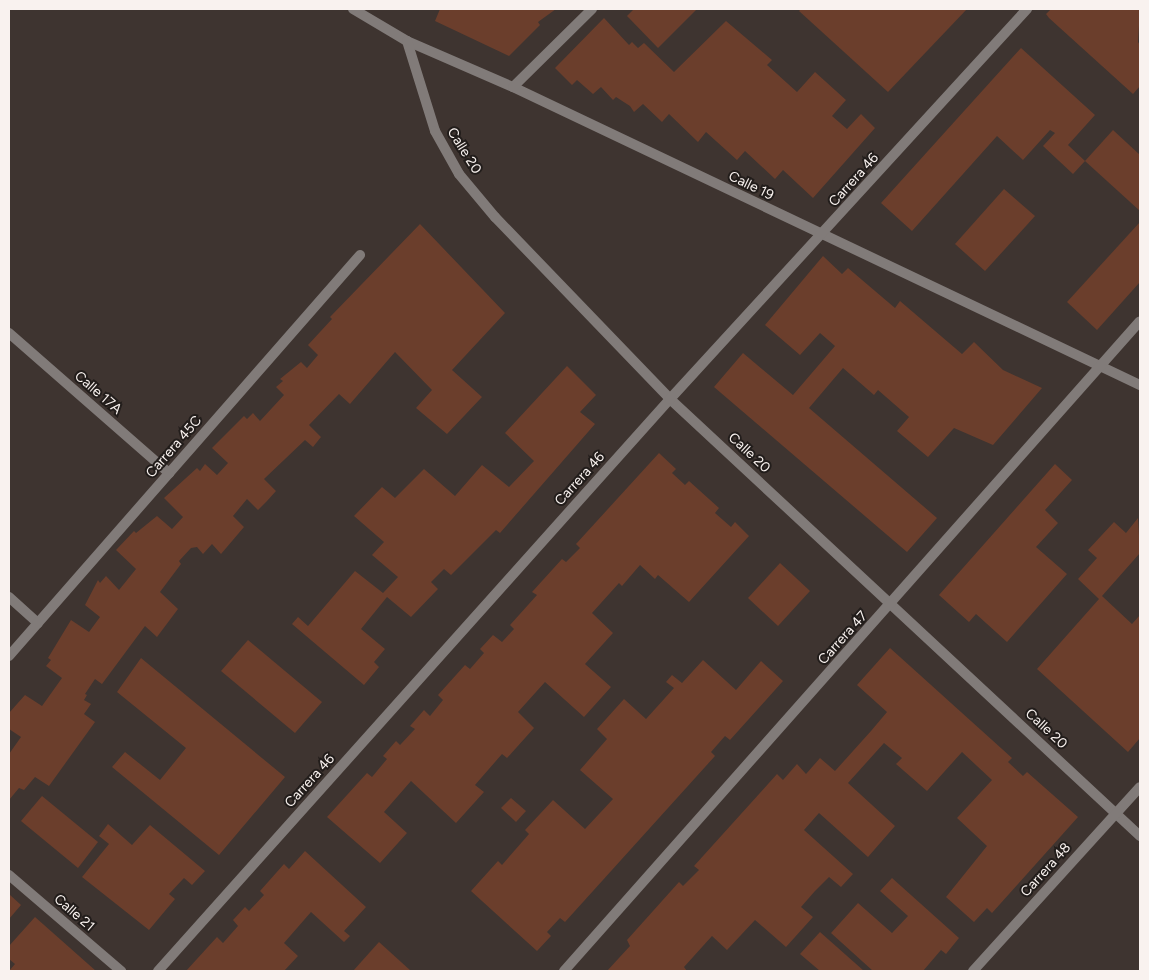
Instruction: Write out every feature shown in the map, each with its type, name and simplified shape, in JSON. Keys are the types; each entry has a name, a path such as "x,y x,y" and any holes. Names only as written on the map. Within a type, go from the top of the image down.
{"street":[{"name":"Calle 19","path":"353,9 407,41 513,87 822,236 1140,385"},
{"path":"513,87 592,9"},
{"name":"Carrera 46","path":"158,971 670,399 822,236 1027,9"},
{"name":"Calle 20","path":"407,41 435,131 459,174 670,399 1140,836"},
{"name":"Carrera 45C","path":"9,656 360,255"},
{"name":"Carrera 47","path":"564,971 892,604 1098,366 1140,321"},
{"name":"Calle 17A","path":"9,334 169,473"},
{"path":"9,598 38,623"},
{"name":"Carrera 48","path":"973,971 1140,787"},
{"name":"Calle 21","path":"9,875 121,971"}],"building":[{"path":"440,9 556,9 538,22 540,25 509,56 435,21"},
{"path":"634,9 697,9 658,48 627,16"},
{"path":"801,9 967,9 888,92 799,11"},
{"path":"1051,9 1140,9 1138,42 1140,45 1140,86 1133,94 1049,18 1046,14"},
{"path":"604,18 629,45 632,42 638,48 644,43 674,72 726,21 772,60 767,65 797,92 815,72 846,100 832,116 847,129 861,114 875,128 813,198 783,170 775,179 745,151 737,160 706,132 698,142 669,114 662,122 643,104 634,112 630,106 616,97 613,100 601,87 593,94 577,80 572,85 555,68"},
{"path":"1021,48 1095,115 1068,145 1085,161 1073,174 1043,146 1055,133 1050,130 1023,160 997,136 912,231 881,203"},
{"path":"1113,130 1140,155 1140,211 1085,161"},
{"path":"1004,189 1035,216 985,271 955,244"},
{"path":"1140,222 1140,282 1097,330 1067,302"},
{"path":"420,224 505,313 452,370 482,397 447,434 416,408 432,390 395,352 350,404 339,394 309,425 321,437 313,447 305,440 264,479 276,491 258,510 247,499 233,516 244,527 221,554 212,544 203,554 197,547 191,548 179,561 181,564 160,592 178,609 157,637 145,626 102,684 95,679 85,694 87,695 84,700 91,704 84,714 95,722 49,786 35,777 24,790 19,788 9,800 9,754 21,737 9,729 9,713 25,695 42,706 62,678 46,666 51,660 48,658 71,620 89,632 100,617 85,605 98,580 100,583 106,576 119,590 136,569 116,550 134,531 136,533 157,516 172,529 183,517 164,498 197,468 200,471 205,464 217,475 228,463 212,448 244,416 247,419 253,413 260,421 284,395 276,387 283,381 280,379 301,362 307,368 318,355 308,345 332,319 330,317"},
{"path":"823,256 842,274 848,268 895,308 900,301 962,354 974,342 1003,370 1042,388 993,445 954,428 928,457 897,431 909,417 878,390 874,395 843,368 809,408 937,518 907,552 714,387 743,353 793,395 835,346 820,333 800,355 765,325"},
{"path":"567,366 596,395 580,412 595,424 500,533 496,530 451,575 444,569 431,582 438,589 411,617 387,597 361,629 385,649 374,662 379,667 364,685 292,624 298,617 308,626 355,571 383,593 398,577 372,555 384,542 354,516 382,487 395,498 424,469 455,496 482,465 509,487 534,461 505,433"},
{"path":"659,453 676,469 672,473 685,485 689,481 719,508 715,513 731,527 735,522 749,536 689,602 658,575 655,579 640,565 622,586 619,583 592,613 613,633 585,664 611,687 584,717 545,682 518,712 534,728 507,758 502,754 475,785 484,792 456,823 411,781 384,812 407,833 380,863 327,817 367,773 372,777 387,759 383,756 396,741 400,745 415,729 410,726 424,710 430,716 443,700 438,695 465,665 470,669 484,653 480,649 493,635 502,642 514,629 510,625 537,595 532,592 562,559 566,562 580,548 576,544"},
{"path":"1055,464 1072,480 1045,510 1058,523 1036,547 1067,574 1007,642 976,614 969,622 939,595"},
{"path":"1138,518 1140,553 1102,596 1132,624 1140,615 1140,738 1128,752 1037,669 1099,599 1078,579 1097,558 1088,550 1114,522 1126,533"},
{"path":"780,563 810,591 778,626 748,598"},
{"path":"248,640 322,702 295,733 221,671"},
{"path":"890,648 1012,758 1008,762 1023,776 1027,772 1078,817 992,913 987,908 974,922 946,897 987,846 957,818 992,780 962,752 927,791 896,764 902,758 884,743 848,783 895,826 868,857 819,813 804,830 853,874 841,887 829,877 815,891 801,907 813,917 786,947 755,920 727,950 712,936 684,967 687,971 607,971 630,946 627,940 679,882 683,886 699,870 694,866 777,774 783,780 797,764 806,774 820,758 835,771 871,731 887,712 857,685"},
{"path":"141,658 285,777 219,855 112,767 125,752 160,780 186,748 117,692"},
{"path":"703,660 736,690 761,661 783,681 730,740 725,736 711,752 715,756 565,922 560,918 547,932 551,936 537,951 471,891 498,861 502,865 529,834 525,830 553,800 585,829 613,799 580,770 607,739 597,729 624,699 646,719 674,688 666,682 672,675 682,683"},
{"path":"42,796 98,842 78,868 21,821"},
{"path":"511,798 526,811 516,822 501,808"},
{"path":"108,824 132,845 150,825 205,871 192,885 184,878 169,894 175,899 149,930 82,877 109,844 99,836"},
{"path":"305,851 366,907 344,931 350,936 344,942 311,912 284,943 298,956 284,971 186,971 217,937 223,943 238,926 233,920 245,907 249,911 264,895 260,891 284,864 289,869"},
{"path":"892,878 959,938 946,954 941,950 923,971 873,971 831,933 858,903 892,933 908,916 880,891"},
{"path":"9,894 21,905 9,919"},
{"path":"35,917 96,971 9,971 15,964 9,959 9,946"},
{"path":"820,932 864,971 820,971 800,954"},
{"path":"379,942 411,971 353,971"}]}
